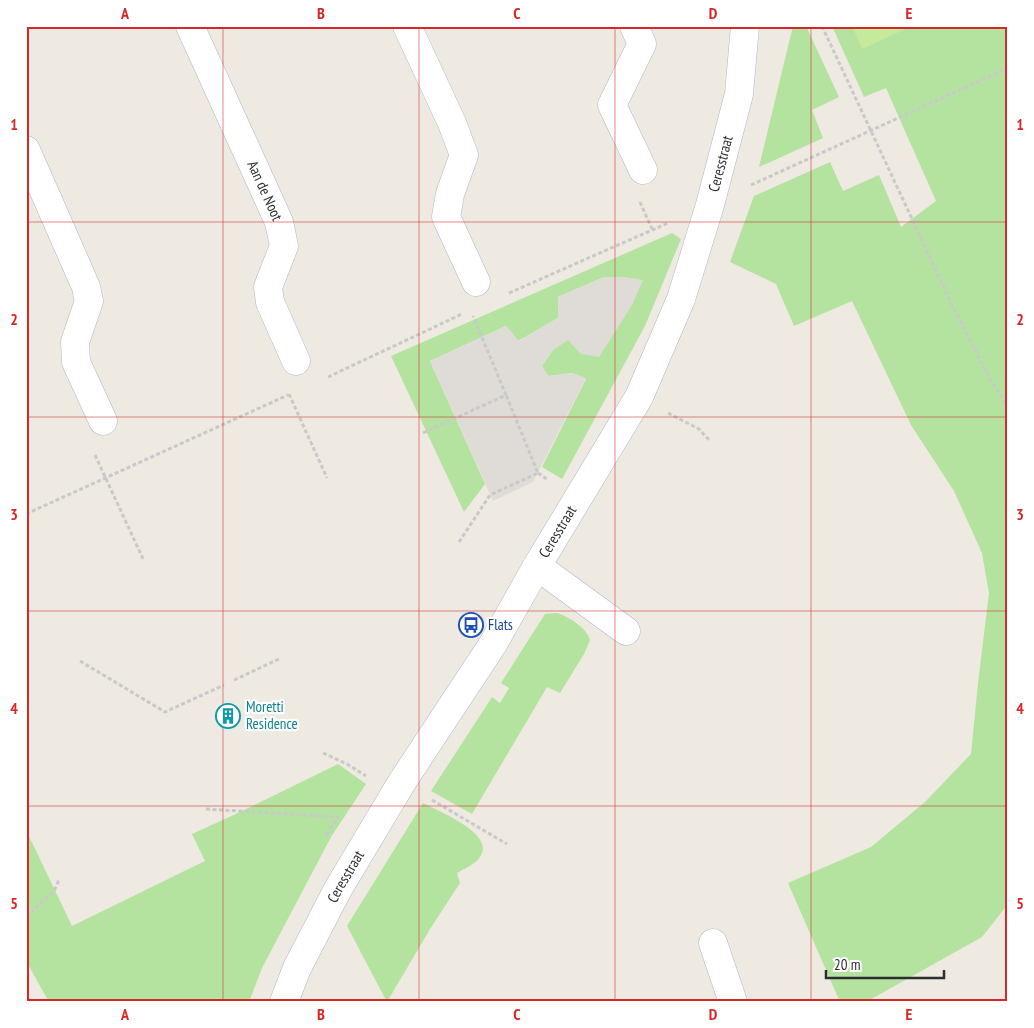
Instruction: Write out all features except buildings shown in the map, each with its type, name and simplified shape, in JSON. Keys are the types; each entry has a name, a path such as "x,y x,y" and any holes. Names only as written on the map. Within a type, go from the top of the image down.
{"street":[{"name":"Aan de Noot","path":"190,26 278,222 284,246 268,287 270,302 296,361"},
{"path":"407,26 452,122 464,155 450,194 446,217 476,282"},
{"path":"634,26 642,44 612,104 643,170"},
{"name":"Ceresstraat","path":"284,1002 297,968 338,889 402,782 493,644 537,566 639,397 681,299 710,205 738,94 745,26"},
{"path":"26,150 86,287 89,301 75,342 76,362 103,421"},
{"path":"537,566 626,631"},
{"path":"713,944 733,1002"}],"path":[{"path":"822,26 955,311 989,377 1008,407"},
{"path":"507,294 710,205 871,129 1008,68"},
{"path":"324,379 470,310 538,473 490,495 459,542"},
{"path":"296,361 278,370 327,478"},
{"path":"26,514 298,391"},
{"path":"423,433 506,395"},
{"path":"639,397 699,429 709,440"},
{"path":"105,478 144,562"},
{"path":"234,680 279,659"},
{"path":"80,661 165,712 224,685"},
{"path":"322,753 347,764 375,782 383,768 402,782 507,844"},
{"path":"206,809 338,817 327,834 332,836"},
{"path":"26,917 54,892 59,880"}],"green space":[{"path":"793,26 806,26 839,97 812,110 823,138 759,167"},
{"path":"832,26 1008,26 1008,904 982,937 866,1002 840,1002 788,883 871,847 925,802 971,754 989,593 982,553 954,491 911,425 852,301 794,326 776,284 730,262 754,196 830,162 843,191 879,175 901,227 936,201 886,88 864,97"},
{"path":"852,26 912,26 862,49"},
{"path":"672,233 681,239 645,326 562,479 542,467 586,379 572,373 548,376 542,366 553,350 568,339 625,277 604,277 558,297 558,318 518,341 506,326 430,361 485,484 464,512 391,356"},
{"path":"557,613 576,623 585,631 590,640 584,654 560,693 547,687 472,814 431,791 492,697 500,703 509,688 501,683 545,614"},
{"path":"338,764 366,784 331,837 262,968 249,1002 49,1002 26,961 26,830 72,926 205,861 192,834"},
{"path":"423,803 451,817 472,831 480,839 483,847 477,861 457,873 460,883 430,929 387,1002 347,926"}],"shaded area":[{"path":"604,277 625,277 643,280 632,305 599,357 581,354 568,340 553,350 542,366 549,376 572,373 586,378 533,482 493,501 430,361 506,326 519,341 558,318 558,297"}],"place":[{"name":"Flats","path":"471,625"},
{"name":"Moretti Residence","path":"228,716"}]}
